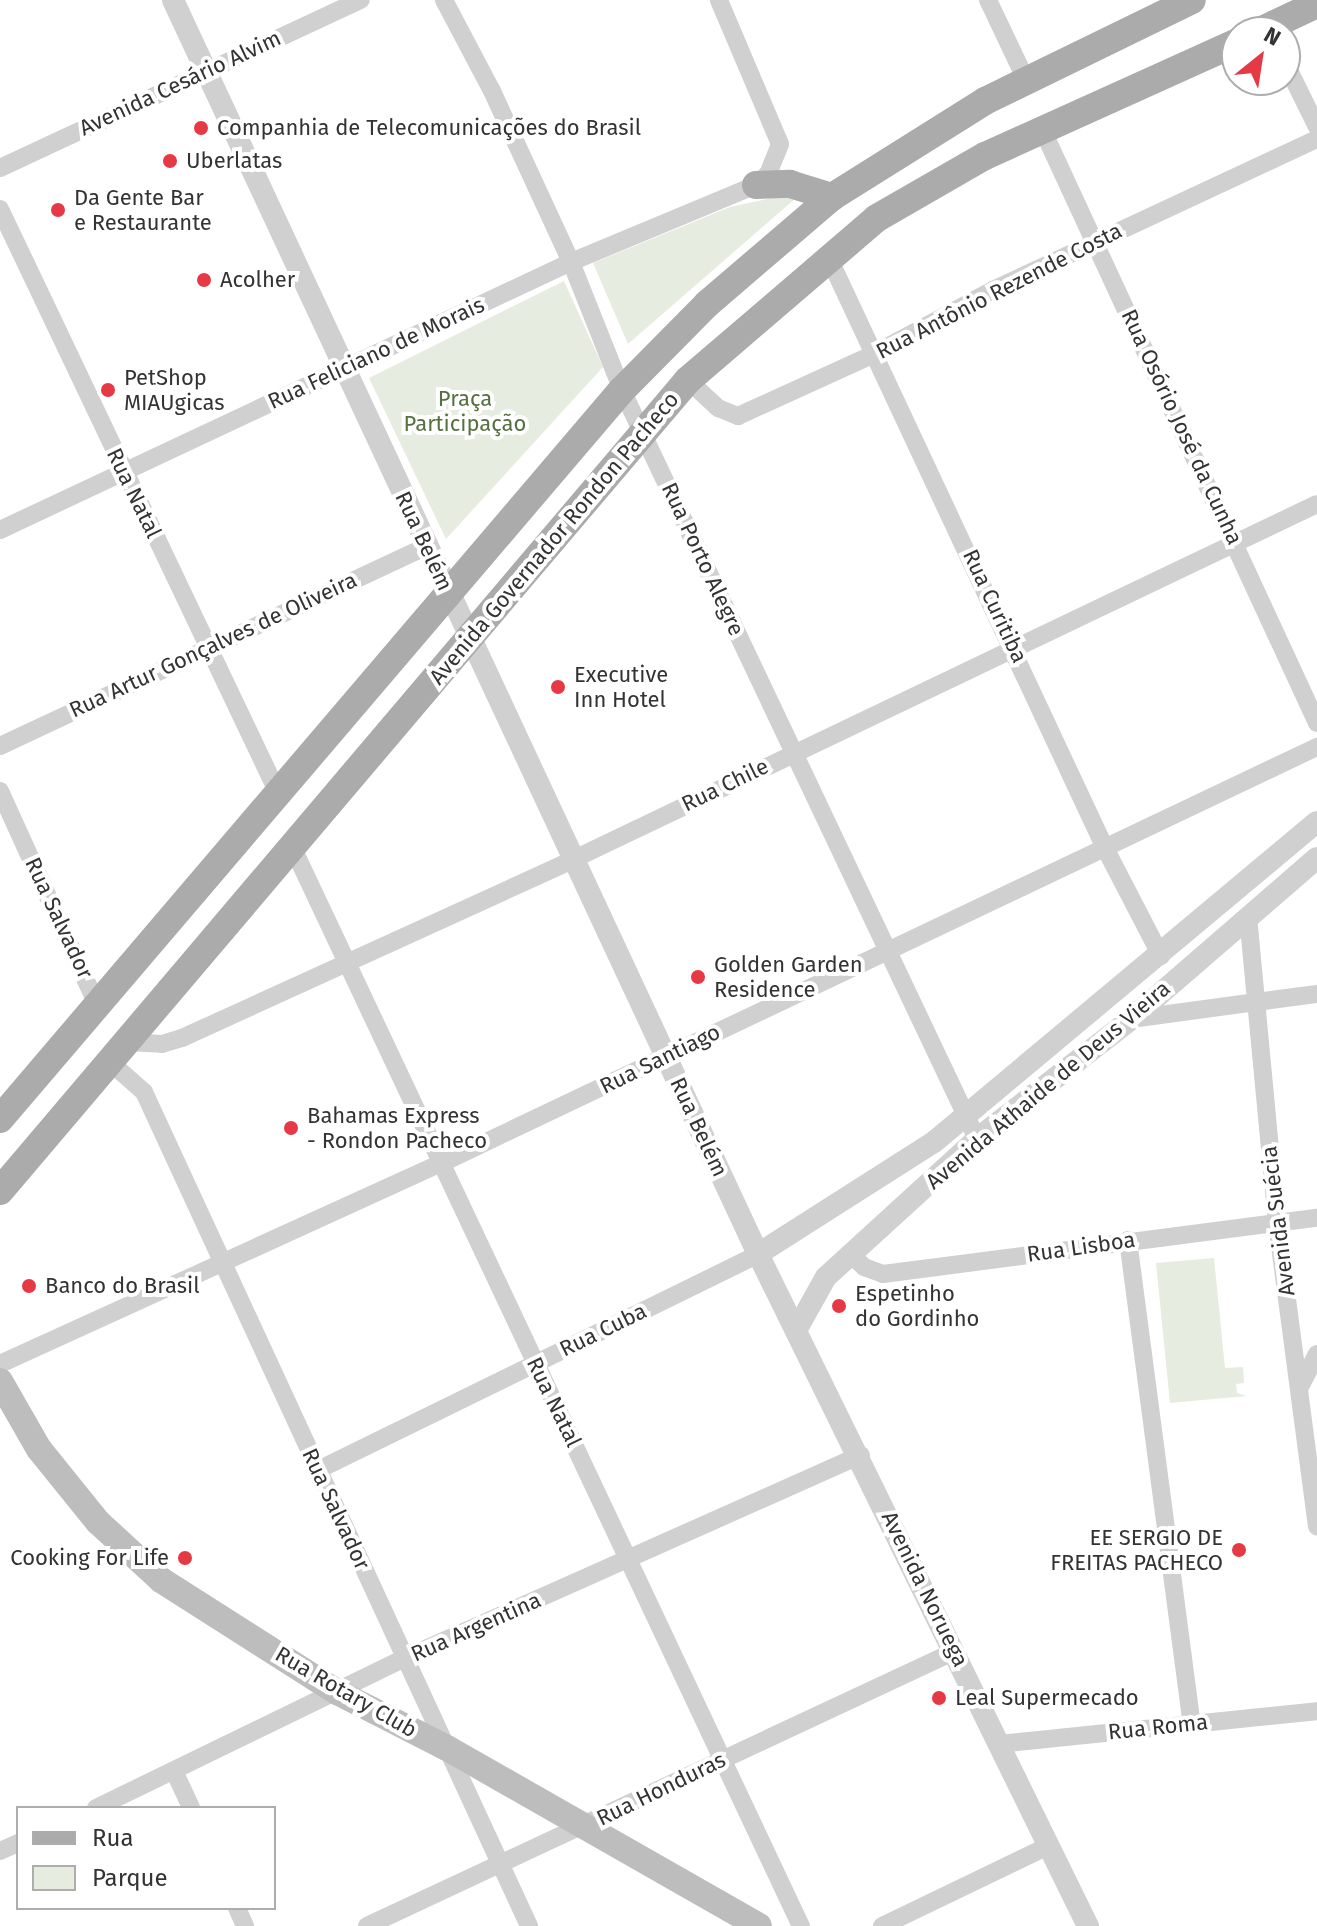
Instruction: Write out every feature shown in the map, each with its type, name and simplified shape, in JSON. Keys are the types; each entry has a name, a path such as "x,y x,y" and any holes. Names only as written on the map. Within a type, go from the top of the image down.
{"main road":[{"name":"Avenida Governador Rondon Pacheco","path":"0,1119 273,784 448,593 622,390 707,304 832,197 985,101 1192,0"},
{"path":"1293,16 1317,4"},
{"name":"Avenida Governador Rondon Pacheco","path":"0,1191 470,639 643,429 688,380 828,256 916,194 985,156 1044,133 1221,50"},
{"path":"756,185 790,184 832,197"},
{"name":"Rua Rotary Club","path":"0,1381 39,1449 108,1532 161,1580 337,1692 447,1748 759,1926"}],"street":[{"name":"Rua Belém","path":"173,0 758,1254"},
{"name":"Avenida Cesário Alvim","path":"0,168 361,0"},
{"name":"Rua Porto Alegre","path":"444,0 571,262 622,390 977,1139"},
{"path":"719,0 780,144 768,174 756,185"},
{"path":"988,0 1027,82"},
{"path":"1301,94 1317,127"},
{"name":"Rua Osório José da Cunha","path":"1044,133 1317,723"},
{"name":"Rua Antônio Rezende Costa","path":"688,380 718,408 738,416 876,353 951,310 1317,139"},
{"name":"Rua Feliciano de Morais","path":"0,530 571,262 756,185"},
{"name":"Rua Natal","path":"0,209 273,784"},
{"name":"Rua Curitiba","path":"828,256 1015,649 1104,846 1161,956"},
{"name":"Rua Chile","path":"118,1052 182,1038 349,962 574,859 1317,504"},
{"name":"Rua Artur Gonçalves de Oliveira","path":"0,746 207,645 427,546"},
{"name":"Rua Santiago","path":"0,1364 444,1162 1317,747"},
{"name":"Rua Salvador","path":"0,791 96,1003"},
{"name":"Avenida Athaide de Deus Vieira","path":"882,1180 1161,956 1317,822"},
{"name":"Rua Natal","path":"292,846 310,876 535,1364 630,1559 801,1926"},
{"name":"Avenida Athaide de Deus Vieira","path":"798,1327 826,1277 977,1139 1131,1019 1317,858"},
{"name":"Avenida Suécia","path":"1248,916 1277,1223 1300,1387 1312,1444 1317,1526"},
{"path":"1131,1019 1317,994"},
{"name":"Rua Salvador","path":"118,1052 144,1092 529,1926"},
{"name":"Rua Cuba","path":"318,1470 758,1254 882,1180"},
{"name":"Rua Lisboa","path":"851,1254 864,1267 883,1274 1317,1218"},
{"path":"1128,1240 1192,1723"},
{"name":"Avenida Noruega","path":"758,1254 861,1455 1088,1926"},
{"path":"776,1285 800,1287 826,1277"},
{"path":"1300,1387 1317,1354"},
{"name":"Rua Argentina","path":"101,1806 175,1773 405,1658 861,1455"},
{"name":"Rua Honduras","path":"367,1926 955,1651"},
{"name":"Rua Roma","path":"999,1744 1317,1711"},
{"path":"175,1773 190,1806"},
{"path":"882,1926 1048,1846"}],"green space":[{"path":"804,191 628,344 593,263 730,207"},
{"name":"Praça Participação","path":"564,281 603,367 446,539 369,378"},
{"path":"1214,1258 1225,1368 1243,1367 1244,1383 1236,1384 1237,1393 1247,1396 1170,1403 1156,1263"}],"place":[{"name":"Companhia de Telecomunicações do Brasil","path":"201,128"},
{"name":"Uberlatas","path":"170,161"},
{"name":"Da Gente Bar e Restaurante","path":"58,210"},
{"name":"Acolher","path":"204,280"},
{"name":"PetShop MIAUgicas","path":"108,390"},
{"name":"Executive Inn Hotel","path":"558,687"},
{"name":"Golden Garden Residence","path":"698,977"},
{"name":"Bahamas Express - Rondon Pacheco","path":"291,1128"},
{"name":"Banco do Brasil","path":"29,1286"},
{"name":"Espetinho do Gordinho","path":"839,1306"},
{"name":"EE SERGIO DE FREITAS PACHECO","path":"1239,1550"},
{"name":"Cooking For Life","path":"185,1558"},
{"name":"Leal Supermecado","path":"939,1698"}]}
